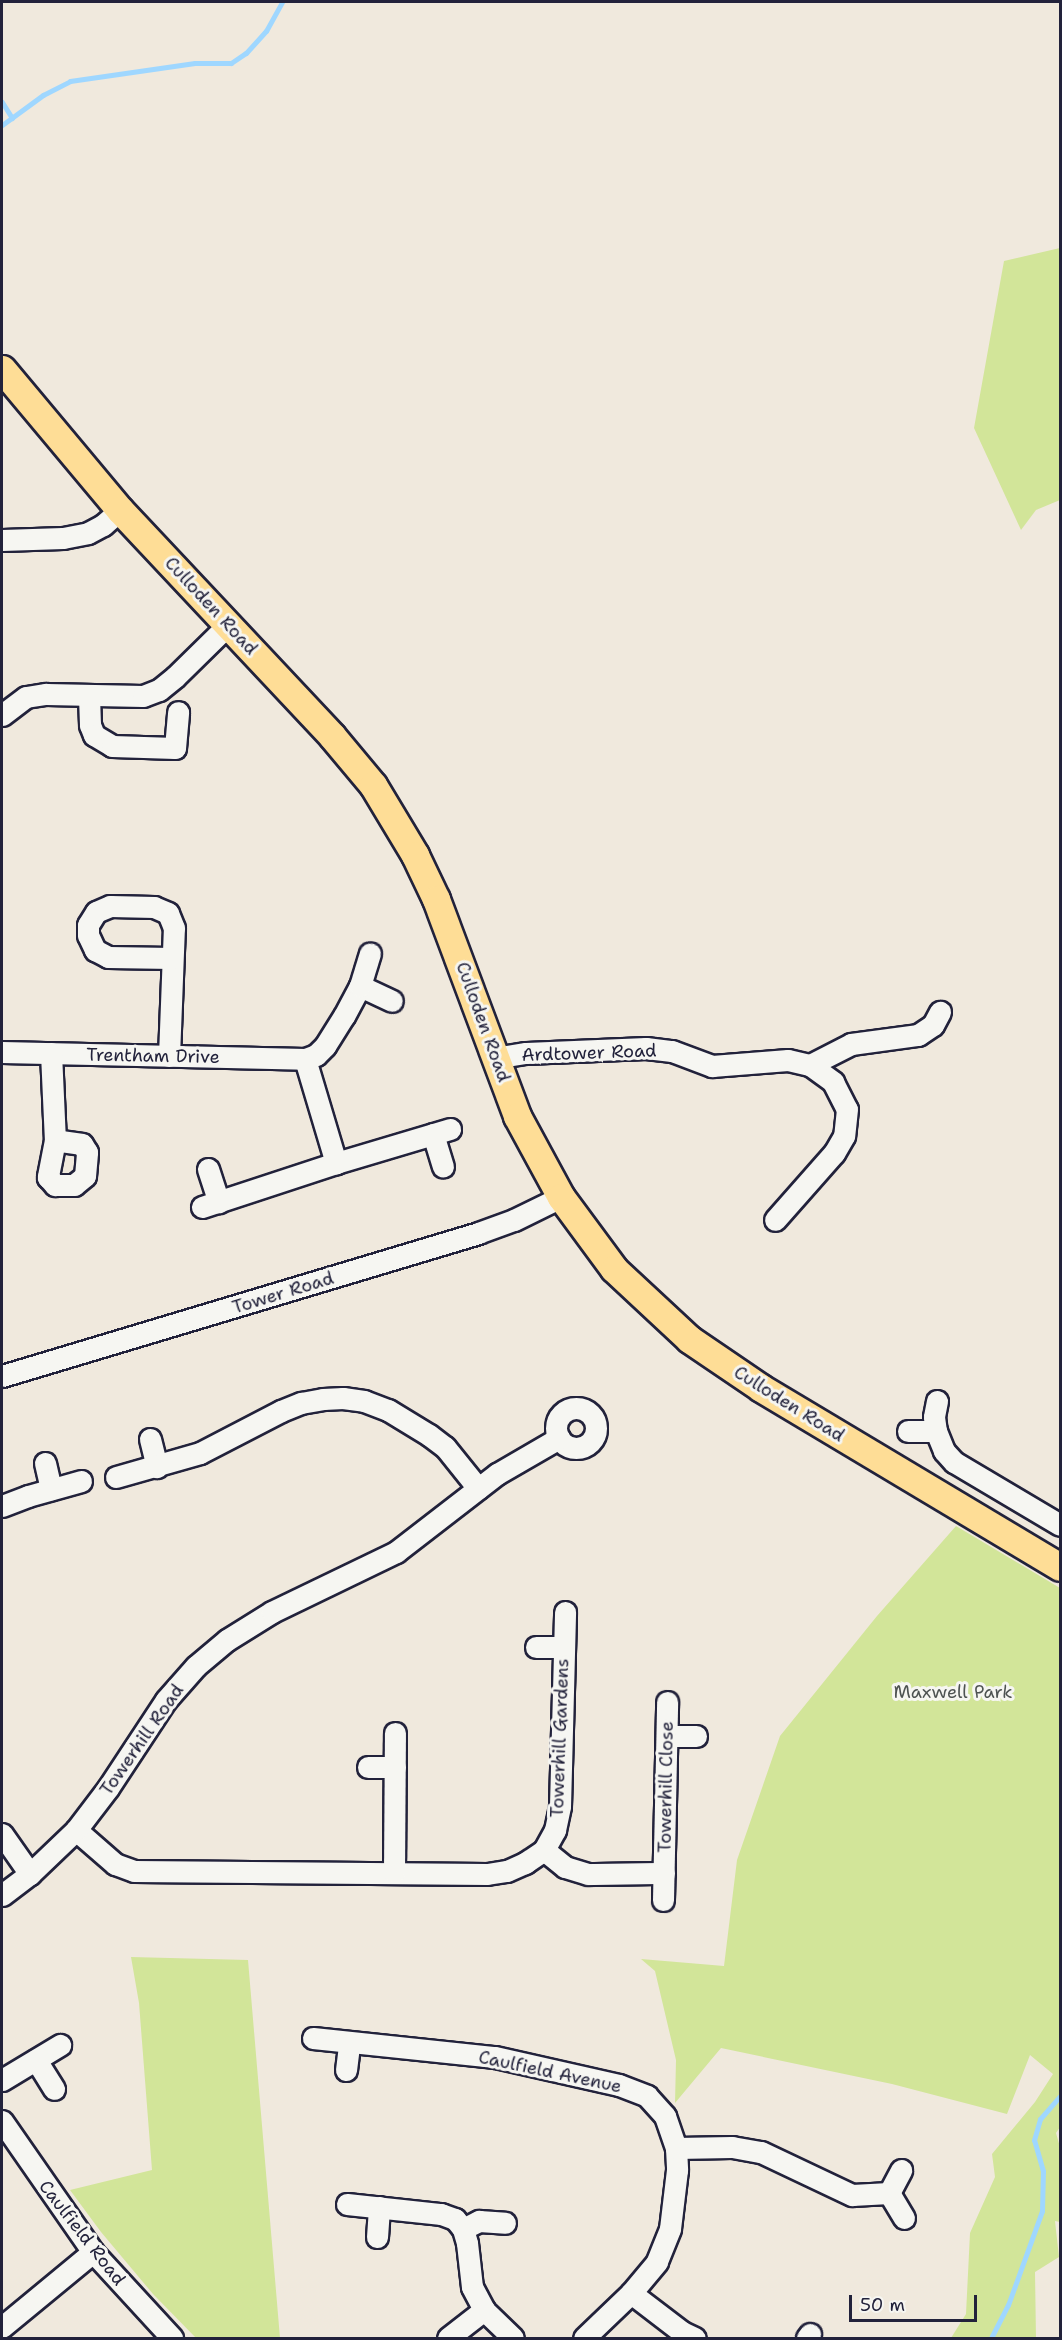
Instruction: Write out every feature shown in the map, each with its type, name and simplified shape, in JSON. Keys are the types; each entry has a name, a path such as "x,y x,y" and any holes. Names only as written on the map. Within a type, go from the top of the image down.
{"main road":[{"name":"Culloden Road","path":"2,369 120,510 229,624 332,736 373,785 415,855 436,899 517,1116 561,1197 614,1269 689,1339 761,1388 1060,1567"}],"street":[{"path":"2,540 63,538 88,533 103,525 120,510"},
{"path":"2,715 26,697 46,694 143,696 159,690 229,624"},
{"path":"89,696 90,725 94,735 112,746 175,748 178,712"},
{"path":"336,1163 305,1059 316,1055 325,1046 360,986 370,954"},
{"path":"169,1056 172,958"},
{"path":"360,986 392,1001"},
{"path":"810,1065 851,1044 918,1035 933,1025 940,1012"},
{"name":"Ardtower Road","path":"494,1058 526,1053 646,1048 672,1051 712,1066 788,1060 810,1065 833,1082 847,1109 844,1136 834,1153 776,1220"},
{"name":"Trentham Drive","path":"2,1052 305,1059"},
{"path":"51,1053 55,1140"},
{"path":"208,1169 210,1205 441,1131 443,1167"},
{"name":"Tower Road","path":"2,1376 478,1233 514,1220 561,1197"},
{"path":"116,1477 157,1467 222,1443 291,1407 323,1398 344,1398 364,1401 388,1410 429,1435 445,1447 478,1488"},
{"path":"937,1401 934,1417 936,1431 944,1451 954,1462 1060,1525"},
{"path":"908,1431 936,1431"},
{"name":"Towerhill Road","path":"2,1895 30,1874 76,1830 108,1788 166,1700 196,1666 219,1647 272,1612 396,1552 497,1474 559,1438"},
{"path":"150,1439 157,1467"},
{"path":"45,1463 51,1489"},
{"path":"2,1506 81,1481"},
{"name":"Towerhill Gardens","path":"544,1850 555,1830 560,1806 565,1612"},
{"path":"536,1647 564,1647"},
{"name":"Towerhill Close","path":"663,1900 667,1702"},
{"path":"394,1733 394,1872"},
{"path":"667,1736 696,1736"},
{"path":"368,1767 395,1767"},
{"path":"76,1830 115,1864 134,1871 487,1874 507,1871 525,1863 544,1850"},
{"path":"2,1834 30,1874"},
{"name":"Towerhill Close","path":"544,1850 565,1867 588,1874 664,1873"},
{"name":"Caulfield Avenue","path":"313,2038 349,2044 495,2057 619,2085 647,2096 664,2116 676,2148 677,2170 670,2229 657,2262 632,2293 584,2338"},
{"path":"346,2070 349,2044"},
{"path":"2,2080 60,2045"},
{"path":"36,2060 54,2088"},
{"name":"Caulfield Road","path":"2,2121 32,2168 93,2252 172,2338"},
{"path":"676,2148 732,2147 761,2152 852,2194 888,2193"},
{"path":"888,2193 901,2170"},
{"path":"888,2193 904,2218"},
{"path":"347,2204 441,2214 455,2219 463,2229 472,2287 484,2310 513,2338"},
{"path":"377,2237 379,2207"},
{"path":"463,2229 479,2221 505,2223"},
{"path":"2,2328 93,2252"},
{"path":"632,2293 682,2332 695,2338"},
{"path":"448,2338 484,2310"}],"green space":[{"path":"1060,248 1060,500 1036,510 1021,530 974,428 1004,261"},
{"name":"Maxwell Park","path":"956,1526 1060,1588 1060,2127 1056,2133 1060,2147 1060,2222 1055,2221 1059,2257 1035,2272 1036,2338 951,2338 966,2314 970,2233 995,2177 992,2154 1035,2102 1053,2074 1030,2055 1007,2114 892,2084 721,2048 675,2103 676,2060 655,1971 641,1959 724,1966 737,1860 780,1736 877,1616"},
{"path":"131,1957 248,1960 280,2338 196,2338 153,2294 101,2232 70,2190 152,2170 139,2003"}],"waterway":[{"path":"2,125 43,95 70,81 195,63 231,63 246,53 266,31 282,2"},
{"path":"2,102 12,118"},
{"path":"991,2338 1008,2305 1042,2211 1043,2171 1034,2140 1040,2119 1060,2096"}]}
